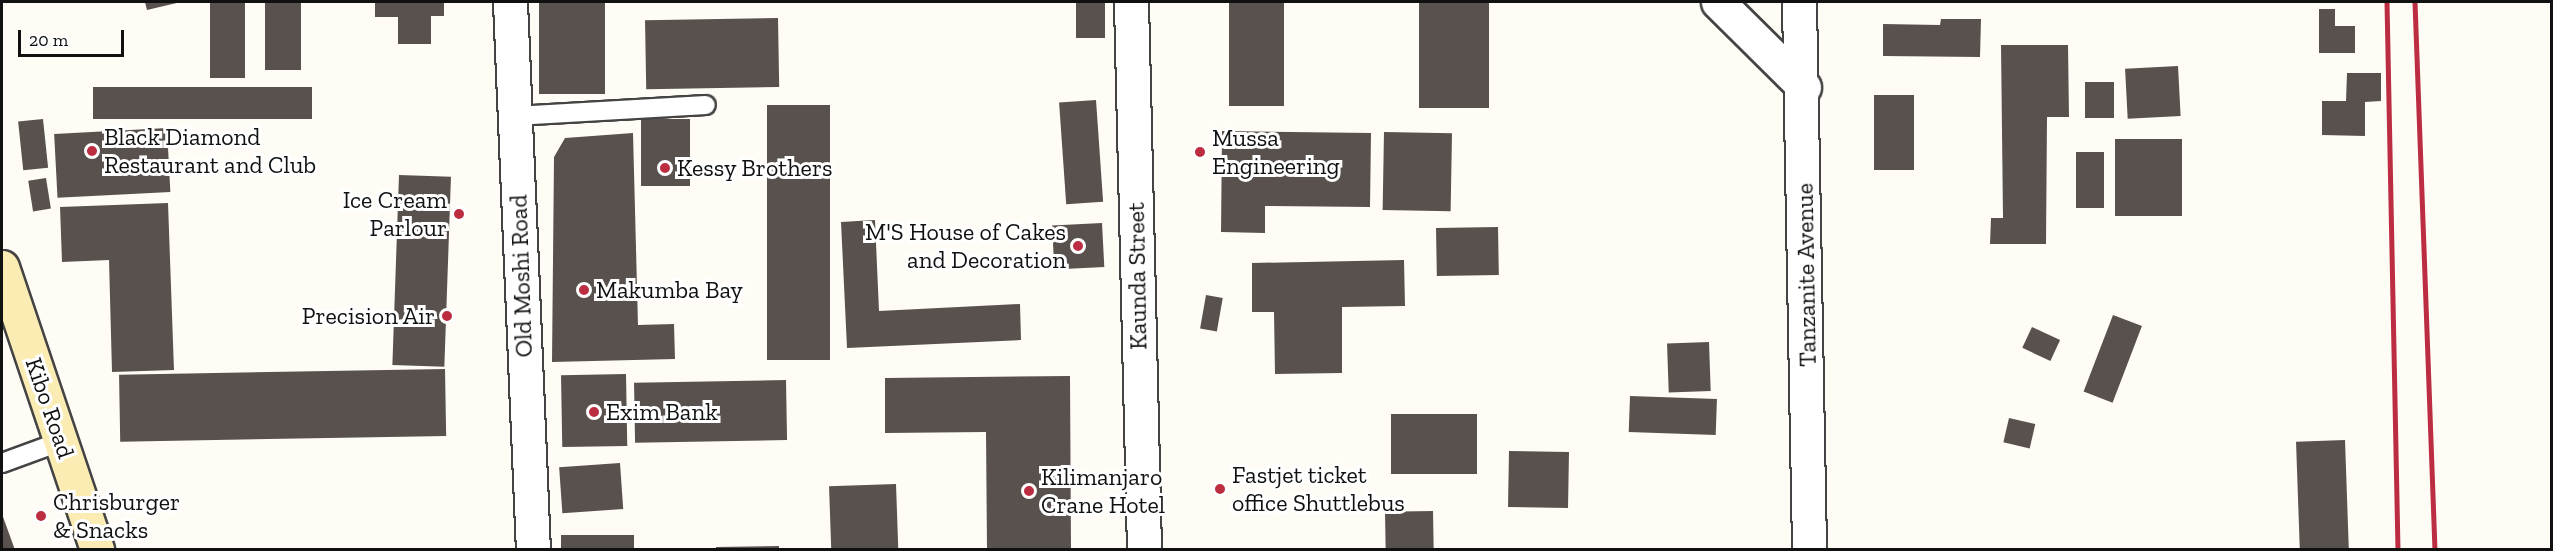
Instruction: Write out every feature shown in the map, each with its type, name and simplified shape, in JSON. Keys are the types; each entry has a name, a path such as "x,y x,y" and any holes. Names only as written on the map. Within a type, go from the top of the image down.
{"main road":[{"name":"Kibo Road","path":"2,267 98,549"}],"street":[{"name":"Old Moshi Road","path":"510,2 533,549"},
{"name":"Kaunda Street","path":"1131,2 1144,549"},
{"path":"1718,2 1804,87"},
{"name":"Tanzanite Avenue","path":"1799,2 1804,87 1809,549"}],"lane":[{"path":"515,116 706,105"},
{"path":"2,463 62,441"}],"building":[{"path":"145,2 181,2 147,10"},
{"path":"210,2 245,2 245,78 210,78"},
{"path":"265,2 301,2 301,70 265,70"},
{"path":"375,2 444,2 444,16 431,16 431,44 398,44 398,17 375,17"},
{"path":"539,2 605,2 605,94 539,94"},
{"path":"1076,2 1105,2 1105,38 1076,38"},
{"path":"1229,2 1284,2 1284,106 1229,106"},
{"path":"1419,2 1489,2 1489,108 1419,108"},
{"path":"2319,9 2335,9 2335,26 2355,26 2355,53 2319,53"},
{"path":"778,18 779,87 646,89 645,20"},
{"path":"1941,19 1981,19 1980,57 1883,56 1883,24 1940,25"},
{"path":"2001,45 2068,45 2069,117 2047,117 2046,244 1990,244 1991,218 2003,218"},
{"path":"2178,66 2181,116 2128,119 2125,69"},
{"path":"2347,73 2381,73 2381,101 2365,102 2365,136 2322,135 2322,101 2346,101"},
{"path":"2085,82 2114,82 2114,118 2085,118"},
{"path":"93,87 312,87 312,119 93,119"},
{"path":"1874,95 1914,95 1914,170 1874,170"},
{"path":"1096,100 1103,202 1066,204 1059,103"},
{"path":"767,105 830,105 830,360 767,360"},
{"path":"43,119 48,168 23,170 18,122"},
{"name":"Kessy Brothers","path":"641,119 690,119 690,186 641,186"},
{"path":"167,128 170,192 58,198 54,134"},
{"path":"1222,131 1371,133 1370,207 1265,206 1265,233 1221,232"},
{"path":"1384,132 1452,133 1451,211 1383,210"},
{"path":"633,133 638,325 674,324 675,359 552,362 554,157 565,138"},
{"path":"2115,139 2182,139 2182,216 2115,216"},
{"path":"2076,152 2104,152 2104,208 2076,208"},
{"path":"399,175 451,177 444,367 392,365"},
{"path":"46,178 51,209 33,211 28,181"},
{"path":"168,203 174,370 112,372 109,260 62,262 60,207"},
{"path":"875,220 879,311 1020,304 1021,340 847,348 841,222"},
{"name":"M'S House of Cakes and Decoration","path":"1102,223 1104,267 1054,270 1052,226"},
{"path":"1498,227 1499,275 1437,276 1436,228"},
{"path":"1404,260 1405,306 1342,307 1342,373 1275,374 1274,312 1252,312 1252,263"},
{"path":"1206,295 1223,298 1217,331 1200,328"},
{"path":"2113,315 2142,326 2113,403 2084,392"},
{"path":"2032,327 2060,340 2050,361 2022,348"},
{"path":"1709,342 1711,391 1669,392 1667,343"},
{"path":"445,369 446,436 120,442 119,375"},
{"name":"Exim Bank","path":"626,374 627,446 562,447 561,375"},
{"name":"Kilimanjaro Crane Hotel","path":"1070,376 1071,550 987,550 986,432 885,433 885,378"},
{"path":"786,380 787,440 635,443 634,383"},
{"path":"1630,396 1717,399 1716,435 1629,432"},
{"path":"1391,414 1477,414 1477,474 1391,474"},
{"path":"2009,418 2035,424 2030,448 2003,442"},
{"path":"2345,440 2349,550 2300,550 2296,442"},
{"path":"1509,451 1569,452 1568,508 1508,507"},
{"path":"620,463 623,509 562,513 559,467"},
{"path":"896,484 898,550 831,550 829,486"},
{"path":"1433,511 1434,550 1386,550 1385,512"},
{"path":"2,514 15,550 2,550"},
{"path":"561,535 634,535 634,550 561,550"},
{"path":"779,546 779,550 716,550 716,547"}],"railway":[{"path":"2387,2 2398,550"},
{"path":"2415,2 2435,550"}],"place":[{"name":"Black Diamond Restaurant and Club","path":"92,151"},
{"name":"Mussa Engineering","path":"1200,152"},
{"name":"Kessy Brothers","path":"665,168"},
{"name":"Ice Cream Parlour","path":"459,214"},
{"name":"M'S House of Cakes and Decoration","path":"1078,246"},
{"name":"Makumba Bay","path":"584,290"},
{"name":"Precision Air","path":"447,316"},
{"name":"Exim Bank","path":"594,412"},
{"name":"Fastjet ticket office Shuttlebus","path":"1220,489"},
{"name":"Kilimanjaro Crane Hotel","path":"1029,491"},
{"name":"Chrisburger & Snacks","path":"41,516"}]}
